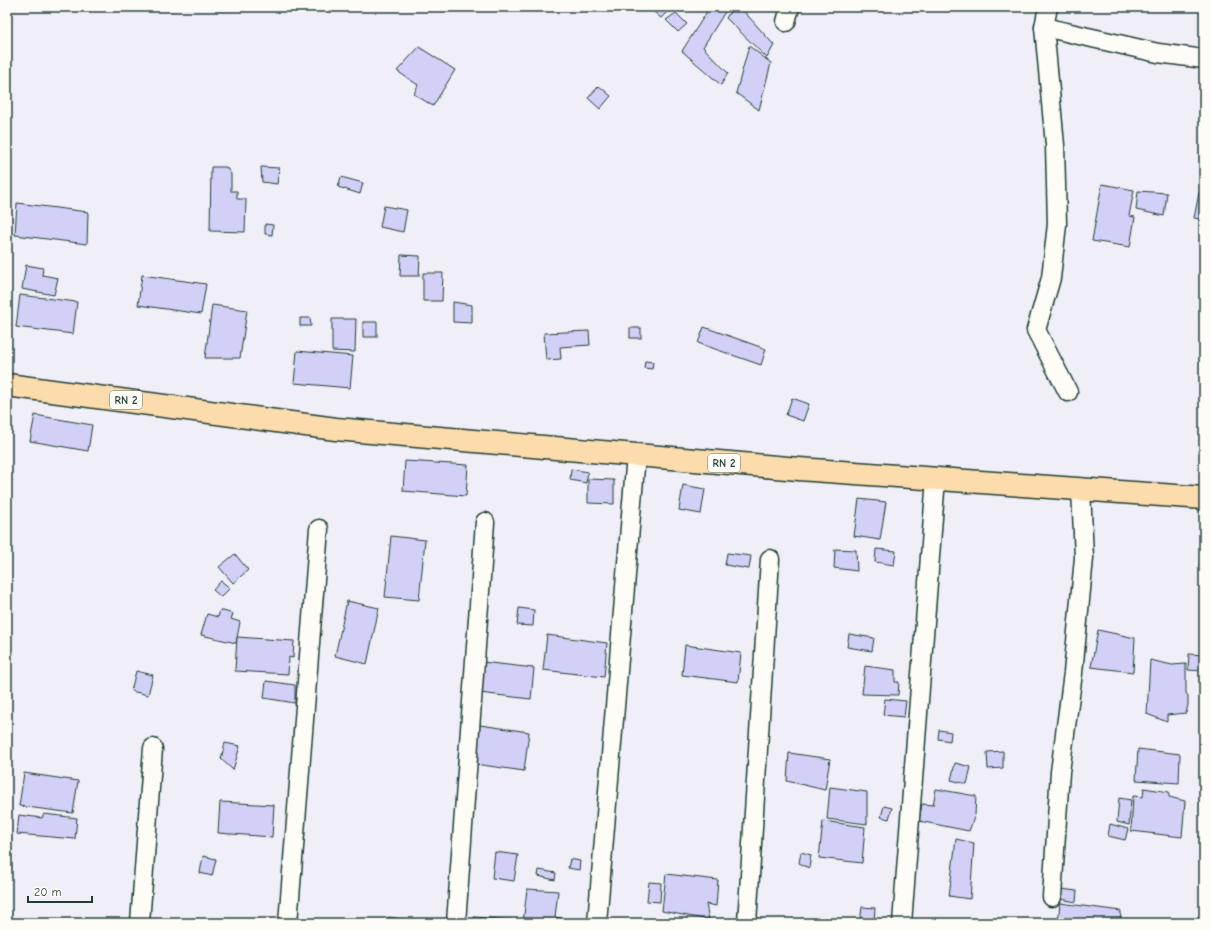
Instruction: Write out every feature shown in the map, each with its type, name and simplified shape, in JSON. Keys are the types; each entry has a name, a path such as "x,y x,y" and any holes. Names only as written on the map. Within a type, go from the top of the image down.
{"highway":[{"name":"RN 2","path":"7,385 336,428 799,469 1204,498"}],"street":[{"path":"1048,7 1044,27 1055,145 1057,224 1051,278 1036,330 1068,392"},
{"path":"1044,27 1158,53 1204,59"},
{"path":"597,923 636,455"},
{"path":"902,923 936,478"},
{"path":"1052,897 1060,772 1073,673 1084,558 1081,488"},
{"path":"456,923 485,522"},
{"path":"288,923 319,529"},
{"path":"747,923 770,559"},
{"path":"140,923 153,748"}],"building":[{"path":"648,7 672,7 661,18"},
{"path":"710,7 728,7 703,47 728,73 721,85 682,51"},
{"path":"733,7 740,7 774,45 767,58 726,18"},
{"path":"676,13 687,24 678,32 666,20"},
{"path":"749,46 771,63 759,110 736,93"},
{"path":"419,47 455,70 433,106 414,94 418,85 397,71"},
{"path":"599,86 611,96 600,109 588,98"},
{"path":"211,167 226,167 231,174 231,191 237,191 237,199 246,199 245,232 210,231"},
{"path":"261,167 279,168 277,184 262,182"},
{"path":"341,177 363,183 360,194 338,187"},
{"path":"1102,184 1134,190 1129,216 1135,217 1130,247 1092,241"},
{"path":"1138,191 1167,193 1164,216 1136,210"},
{"path":"1199,193 1204,194 1204,220 1194,218"},
{"path":"17,203 88,212 87,244 15,235"},
{"path":"384,206 407,210 403,232 380,227"},
{"path":"265,224 273,225 272,235 265,234"},
{"path":"401,255 420,256 419,276 400,276"},
{"path":"26,265 43,268 42,275 58,278 54,295 22,289"},
{"path":"423,273 443,273 442,301 423,301"},
{"path":"142,275 206,284 201,314 138,305"},
{"path":"20,295 77,302 73,334 16,327"},
{"path":"453,302 472,305 472,323 453,322"},
{"path":"212,305 247,310 240,358 205,358"},
{"path":"300,318 310,318 311,326 300,326"},
{"path":"332,319 356,319 355,352 332,351"},
{"path":"363,322 377,322 377,337 363,337"},
{"path":"704,327 766,349 761,365 698,343"},
{"path":"630,328 641,328 641,338 630,338"},
{"path":"589,331 590,345 560,347 561,359 546,360 544,333"},
{"path":"297,351 353,356 350,388 294,383"},
{"path":"645,361 653,362 652,369 644,368"},
{"path":"792,398 809,404 803,421 786,415"},
{"path":"35,415 92,425 88,451 30,441"},
{"path":"405,461 468,465 466,496 403,491"},
{"path":"571,469 588,472 586,483 570,480"},
{"path":"588,479 614,480 614,504 588,503"},
{"path":"683,485 705,489 701,514 679,510"},
{"path":"859,499 886,502 880,540 854,536"},
{"path":"391,536 425,540 419,600 385,597"},
{"path":"1204,547 1204,567 1199,566"},
{"path":"835,549 856,550 857,571 834,568"},
{"path":"876,549 896,551 894,565 875,562"},
{"path":"727,553 751,556 749,569 725,565"},
{"path":"235,554 248,570 233,583 219,567"},
{"path":"221,581 230,588 221,597 213,590"},
{"path":"347,601 379,608 367,664 335,656"},
{"path":"519,608 534,610 533,626 517,625"},
{"path":"220,610 233,614 231,619 240,622 236,643 201,635 207,614 218,617"},
{"path":"1098,630 1135,638 1133,672 1091,667"},
{"path":"849,634 874,638 872,651 847,647"},
{"path":"547,635 607,643 604,677 543,670"},
{"path":"237,637 294,641 293,658 289,657 288,674 235,671"},
{"path":"685,645 741,653 738,682 682,675"},
{"path":"1189,654 1204,655 1204,671 1188,670"},
{"path":"1150,660 1172,665 1186,664 1186,693 1188,696 1188,705 1186,713 1167,715 1167,722 1147,714"},
{"path":"482,662 534,668 531,699 479,693"},
{"path":"865,666 895,670 895,682 899,682 898,695 862,694"},
{"path":"136,671 153,675 148,695 131,691"},
{"path":"266,681 295,685 295,703 264,698"},
{"path":"885,699 906,701 904,717 883,715"},
{"path":"480,725 529,732 524,771 475,764"},
{"path":"939,730 951,732 950,741 938,739"},
{"path":"225,743 240,746 233,770 221,759"},
{"path":"1138,749 1180,754 1179,783 1136,780"},
{"path":"1003,751 1003,768 988,769 987,752"},
{"path":"789,753 830,759 825,790 787,781"},
{"path":"955,763 971,767 967,784 951,780"},
{"path":"24,773 78,781 73,813 19,806"},
{"path":"830,787 867,792 867,824 827,819"},
{"path":"1144,788 1169,792 1169,797 1185,801 1182,837 1131,831 1133,796 1143,797"},
{"path":"936,789 976,796 975,815 969,831 919,821 922,804 933,805"},
{"path":"1119,798 1131,800 1129,825 1117,822"},
{"path":"220,802 274,805 272,837 218,833"},
{"path":"884,806 892,808 889,819 881,817"},
{"path":"44,814 77,818 75,839 17,834 19,815 42,818"},
{"path":"823,821 865,827 862,863 819,858"},
{"path":"1110,824 1128,829 1125,840 1108,836"},
{"path":"956,839 974,843 970,899 949,896"},
{"path":"495,852 518,855 514,881 492,878"},
{"path":"801,852 811,855 809,868 799,863"},
{"path":"203,856 216,859 212,876 200,873"},
{"path":"570,859 580,861 579,870 568,868"},
{"path":"539,870 556,873 555,880 538,876"},
{"path":"666,874 718,880 716,906 706,904 709,920 662,911"},
{"path":"649,882 661,883 660,902 647,901"},
{"path":"527,889 558,891 555,917 561,918 560,923 523,923"},
{"path":"1061,889 1077,891 1076,902 1061,899"},
{"path":"1060,903 1121,911 1120,923 1058,923"},
{"path":"862,907 875,908 874,923 860,923"},
{"path":"388,917 421,922 387,923"},
{"path":"474,917 512,920 511,923 474,923"}]}
